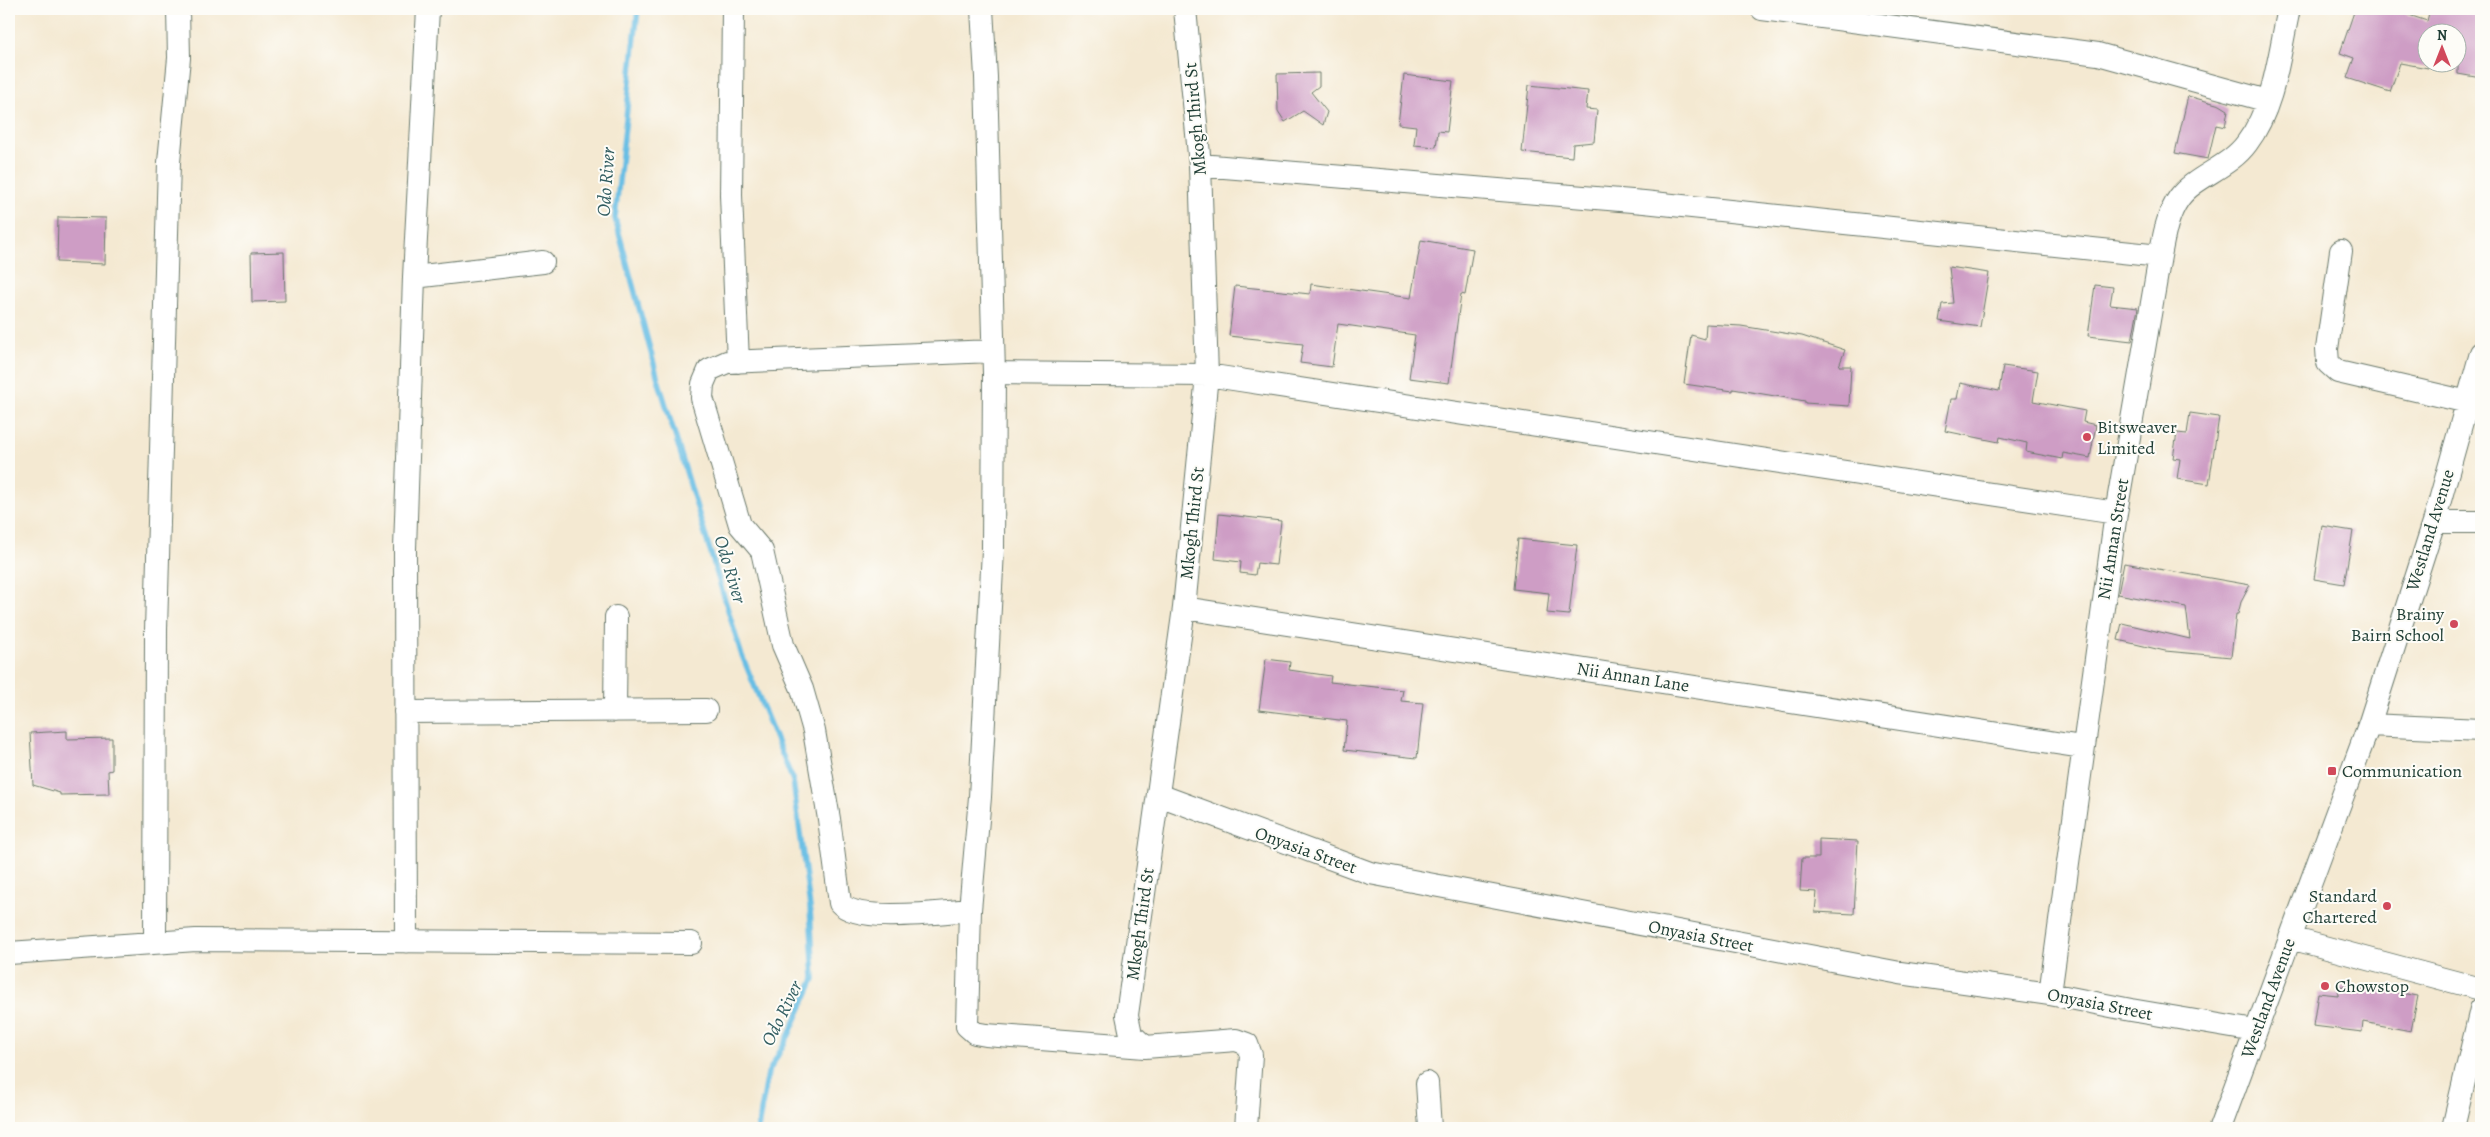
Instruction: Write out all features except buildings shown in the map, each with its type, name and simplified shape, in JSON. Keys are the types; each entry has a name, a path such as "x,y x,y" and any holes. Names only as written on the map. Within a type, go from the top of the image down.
{"street":[{"path":"155,942 157,590 169,162 180,58 178,9"},
{"path":"406,942 405,549 414,278 428,9"},
{"path":"733,9 731,195 738,362"},
{"path":"982,9 986,77 993,362 993,550 980,797 970,910 967,1026 975,1033 1138,1040 1236,1040 1247,1044 1251,1055 1246,1128"},
{"name":"Mkogh Third St","path":"1138,1040 1127,1015 1184,608 1207,375 1200,165 1184,9"},
{"path":"1762,9 2098,54 2268,101"},
{"name":"Nii Annan Street","path":"2050,994 2082,747 2116,513 2168,218 2179,197 2199,181 2228,164 2247,143 2268,101 2289,9"},
{"path":"1200,165 1644,202 2160,256"},
{"path":"2342,251 2327,348 2328,363 2338,372 2468,402"},
{"path":"414,278 543,262"},
{"name":"Westland Avenue","path":"2220,1128 2369,725 2434,522 2481,353"},
{"path":"970,910 871,915 851,912 840,903 829,819 814,731 802,689 783,645 762,551 740,525 702,398 703,384 709,370 727,362 993,362 1207,375 2116,513"},
{"path":"2434,522 2481,522"},
{"name":"Nii Annan Lane","path":"1184,608 2082,747"},
{"path":"614,711 616,617"},
{"path":"405,712 706,710"},
{"path":"2369,725 2481,730"},
{"name":"Onyasia Street","path":"1159,795 1370,873 1900,973 2050,994 2256,1032"},
{"path":"2290,938 2481,989"},
{"path":"9,953 155,942 691,942"},
{"path":"2453,1128 2481,1009"},
{"path":"1427,1083 1430,1128"}],"waterway":[{"name":"Odo River","path":"638,9 615,218 658,379 741,653 793,781 810,907 814,979 789,1035 768,1073 758,1128"}],"place":[{"name":"Bitsweaver Limited","path":"2087,437"},
{"name":"Brainy Bairn School","path":"2454,624"},
{"name":"Communication","path":"2332,771"},
{"name":"Standard Chartered","path":"2387,906"},
{"name":"Chowstop","path":"2325,986"}]}
